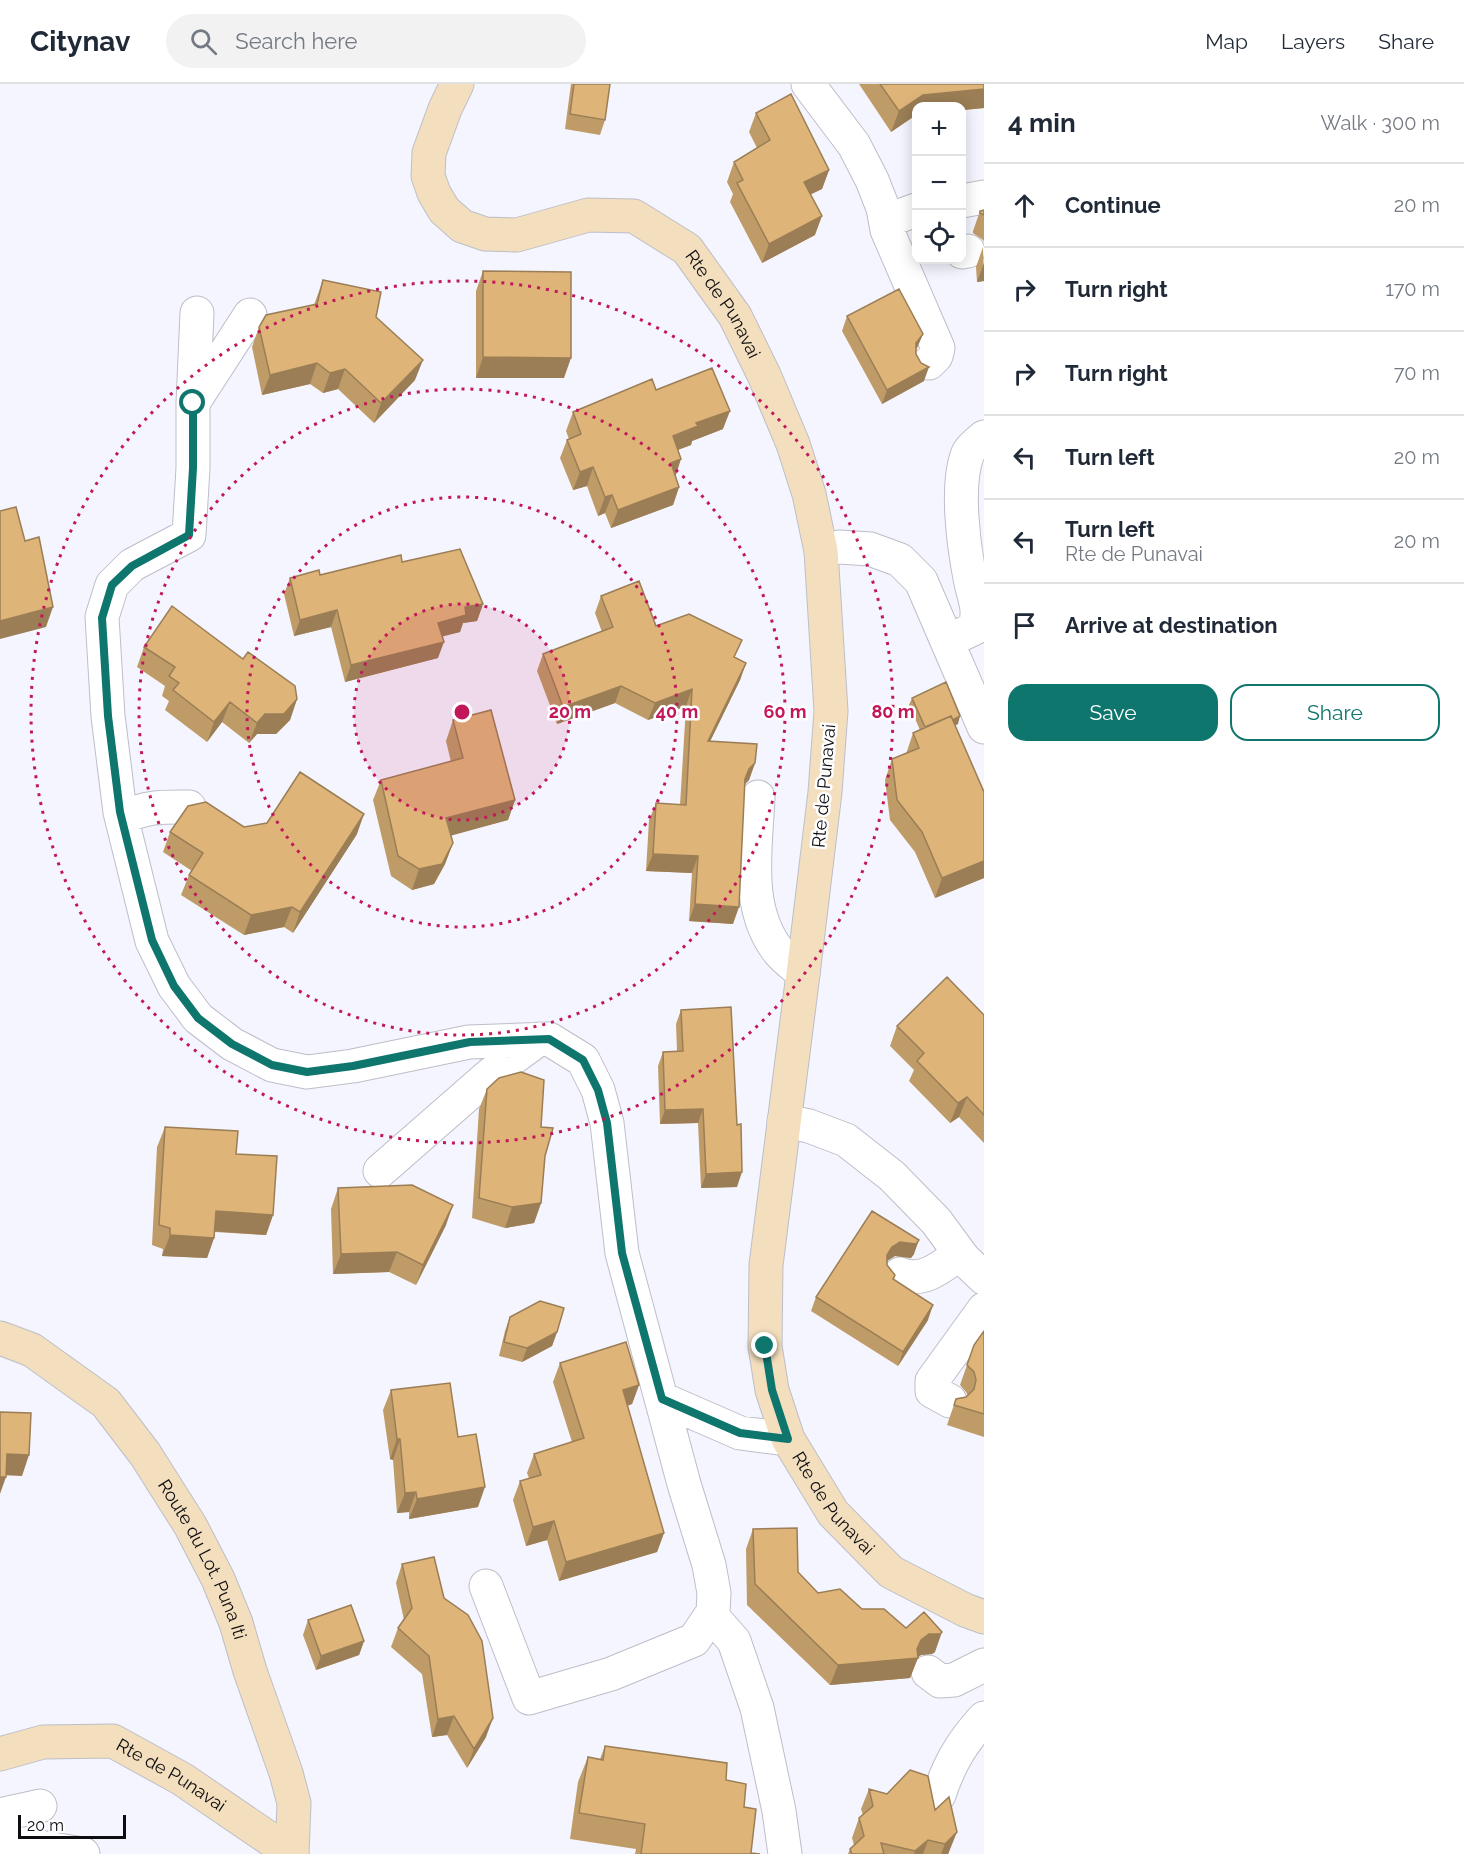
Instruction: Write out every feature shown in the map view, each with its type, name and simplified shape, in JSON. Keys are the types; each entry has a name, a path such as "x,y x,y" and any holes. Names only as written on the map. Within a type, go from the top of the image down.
{"main road":[{"name":"Rte de Punavai","path":"458,84 445,110 429,153 428,176 434,194 444,210 462,226 485,234 517,235 588,215 634,216 687,249 735,316 764,375 793,444 809,494 821,550 831,711 825,792 804,974 766,1265 765,1346 772,1390 788,1439 833,1513 891,1572 965,1610 984,1617"},
{"name":"Route du Lot. Puna Iti","path":"0,1338 33,1350 106,1403 145,1454 190,1525 218,1579 236,1623 250,1671 286,1773 294,1803 292,1854"},
{"name":"Rte de Punavai","path":"5,1747 43,1742 113,1741 182,1779 292,1854"}],"street":[{"path":"808,84 854,145 872,180 903,218 886,230 938,348 936,356 929,363"},
{"path":"966,200 984,197"},
{"path":"197,313 189,535 132,566 112,585 102,618 108,716 122,818 152,940 174,986 198,1018 232,1044 272,1065 307,1072 353,1066 470,1042 549,1039 583,1060 598,1090 607,1123 622,1253 684,1484 709,1565 714,1593 711,1615 694,1640 611,1674 529,1698 486,1586"},
{"path":"193,403 250,315"},
{"path":"948,641 975,628 979,613 971,581 961,502 963,471 969,450 984,436"},
{"path":"821,550 839,547 870,549 900,560 921,581 984,727"},
{"path":"758,797 754,890 760,916 780,953 804,974"},
{"path":"122,818 141,809 189,807"},
{"path":"380,1171 492,1074 539,1040"},
{"path":"783,1121 809,1126 846,1140 892,1176 936,1221 959,1254 984,1278"},
{"path":"900,1274 916,1276 928,1274 940,1269 959,1254"},
{"path":"950,1401 932,1391 932,1381 984,1309"},
{"path":"662,1399 740,1433 788,1439"},
{"path":"711,1615 734,1641 757,1708 777,1801 785,1854"},
{"path":"928,1672 939,1681 954,1680 984,1665"},
{"path":"939,1795 948,1768 968,1735 984,1718"},
{"path":"0,1815 40,1806"},
{"path":"0,1838 15,1843 77,1851 83,1854"}],"building":[{"path":"574,84 610,84 605,120 570,114"},
{"path":"880,84 984,84 984,89 923,95 899,111"},
{"path":"791,94 829,170 804,182 822,216 769,244 737,183 743,180 734,162 770,140 756,113"},
{"path":"483,271 571,272 571,358 483,357"},
{"path":"323,280 381,292 376,317 423,360 381,403 345,369 330,373 317,363 270,375 259,327 266,315 317,304"},
{"path":"899,289 923,334 916,343 916,354 921,363 929,367 887,390 847,316"},
{"path":"712,368 730,411 696,423 698,426 673,436 681,459 671,463 679,487 618,510 612,495 605,497 593,467 580,472 567,440 581,434 573,412 652,379 656,390"},
{"path":"16,507 25,541 39,537 53,607 0,621 0,511"},
{"path":"460,549 483,604 465,607 466,615 438,623 444,642 351,665 337,610 300,620 290,578 319,570 320,575 401,555 402,562"},
{"path":"639,581 656,626 689,614 742,640 734,657 746,663 708,741 757,744 755,763 749,769 745,779 739,907 695,904 698,856 653,854 656,803 686,805 692,689 655,703 621,686 563,707 543,654 613,627 601,596"},
{"path":"172,606 243,659 248,652 295,686 297,699 284,714 265,714 257,723 230,702 214,722 173,690 179,683 169,676 175,667 144,647"},
{"path":"946,682 960,716 953,720 951,716 925,727 912,698"},
{"path":"491,710 515,800 446,818 453,843 442,864 419,869 398,856 381,780 463,758 453,720"},
{"path":"951,716 984,792 984,861 942,878 922,832 897,800 892,759 919,748 913,733"},
{"path":"300,772 364,814 300,912 292,907 251,915 189,875 203,853 170,832 188,806 206,802 244,827 267,823"},
{"path":"947,977 984,1015 984,1115 967,1097 958,1103 917,1061 924,1053 897,1026"},
{"path":"731,1007 737,1125 741,1124 742,1172 706,1174 703,1109 665,1110 663,1052 683,1051 681,1010"},
{"path":"521,1072 544,1080 541,1127 553,1128 545,1156 541,1203 512,1207 479,1198 487,1089 499,1078"},
{"path":"165,1127 238,1131 236,1154 277,1156 273,1215 216,1211 214,1238 170,1235 170,1228 159,1225"},
{"path":"412,1185 453,1205 423,1265 397,1252 341,1254 338,1188"},
{"path":"872,1211 919,1240 916,1244 900,1242 892,1247 887,1255 887,1265 895,1275 893,1279 933,1305 903,1352 816,1297"},
{"path":"540,1301 564,1308 557,1332 527,1348 504,1342 510,1317"},
{"path":"984,1331 984,1414 954,1405 956,1399 966,1397 974,1389 976,1380 974,1372 967,1365 974,1345"},
{"path":"626,1342 639,1385 623,1390 664,1533 566,1562 554,1521 533,1527 520,1481 541,1475 534,1454 584,1438 560,1363"},
{"path":"450,1383 458,1437 476,1434 485,1487 417,1499 416,1492 405,1493 400,1439 397,1439 391,1390"},
{"path":"0,1412 31,1413 29,1455 7,1454 6,1477 0,1477"},
{"path":"797,1528 798,1572 818,1593 840,1589 862,1609 884,1609 906,1628 924,1612 942,1632 929,1634 921,1640 917,1649 918,1658 838,1665 755,1584 753,1529"},
{"path":"434,1557 444,1598 468,1615 482,1641 493,1718 474,1749 454,1716 438,1719 429,1656 398,1628 412,1608 402,1564"},
{"path":"351,1605 364,1641 321,1656 308,1620"},
{"path":"605,1746 727,1763 726,1780 746,1784 744,1807 756,1809 751,1853 760,1854 641,1854 645,1824 579,1813 588,1757 603,1760"},
{"path":"910,1770 928,1776 935,1810 949,1797 957,1832 945,1844 928,1840 915,1851 881,1843 884,1854 852,1854 850,1849 864,1836 859,1818 873,1806 869,1789 887,1794"}],"route":[{"path":"193,403 193,468 189,535 132,566 112,585 102,618 108,716 120,812 152,940 174,986 198,1018 232,1044 272,1065 307,1072 353,1066 470,1042 549,1039 583,1060 598,1090 607,1123 622,1253 662,1399 740,1433 788,1439 772,1390 765,1346"}]}
